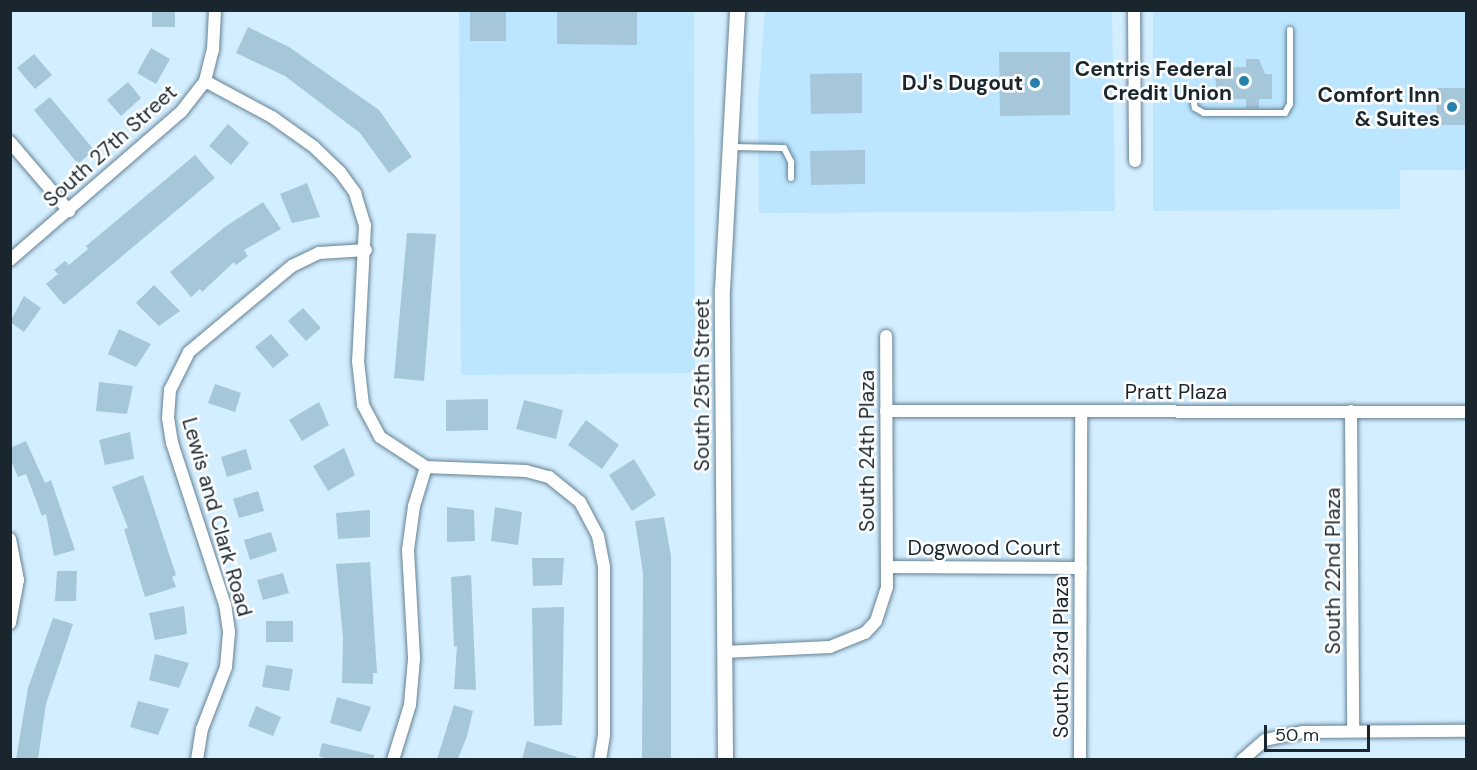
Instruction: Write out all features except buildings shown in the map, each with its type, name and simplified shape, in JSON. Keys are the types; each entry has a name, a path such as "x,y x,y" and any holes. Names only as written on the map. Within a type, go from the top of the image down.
{"street":[{"name":"South 27th Street","path":"10,260 181,112 205,81 213,50 215,10"},
{"name":"South 25th Street","path":"725,759 722,290 737,10"},
{"path":"1134,10 1135,161"},
{"path":"205,81 272,117 340,172 355,192 365,225 366,250 358,361 363,405 380,437 426,467 526,471 549,477 580,502 598,536 604,567 604,735 600,759"},
{"path":"10,142 69,211"},
{"name":"Lewis and Clark Road","path":"197,759 202,729 226,667 229,632 225,606 172,443 168,418 170,390 189,352 292,266 319,253 366,250"},
{"name":"South 24th Plaza","path":"886,336 887,567"},
{"name":"Pratt Plaza","path":"886,411 1467,412"},
{"name":"South 23rd Plaza","path":"1080,759 1081,411"},
{"name":"South 22nd Plaza","path":"1352,411 1353,731"},
{"path":"393,759 410,705 414,659 408,550 414,506 426,467"},
{"path":"10,539 18,580 10,623"},
{"name":"Dogwood Court","path":"724,652 830,647 865,633 883,606 887,567 1081,568"},
{"path":"1242,759 1264,740 1303,732 1467,731"}],"lane":[{"path":"1192,93 1195,108 1204,113 1285,113 1290,104 1290,30"},
{"path":"728,147 784,148 790,162 791,178"}],"shaded area":[{"path":"459,11 694,11 695,373 461,375"},
{"path":"765,11 1112,11 1115,211 759,213 758,102"},
{"path":"1153,11 1466,11 1466,170 1400,170 1400,209 1153,211"}],"place":[{"name":"Centris Federal Credit Union","path":"1244,81"},
{"name":"DJ's Dugout","path":"1035,83"},
{"name":"Comfort Inn & Suites","path":"1452,107"}]}
